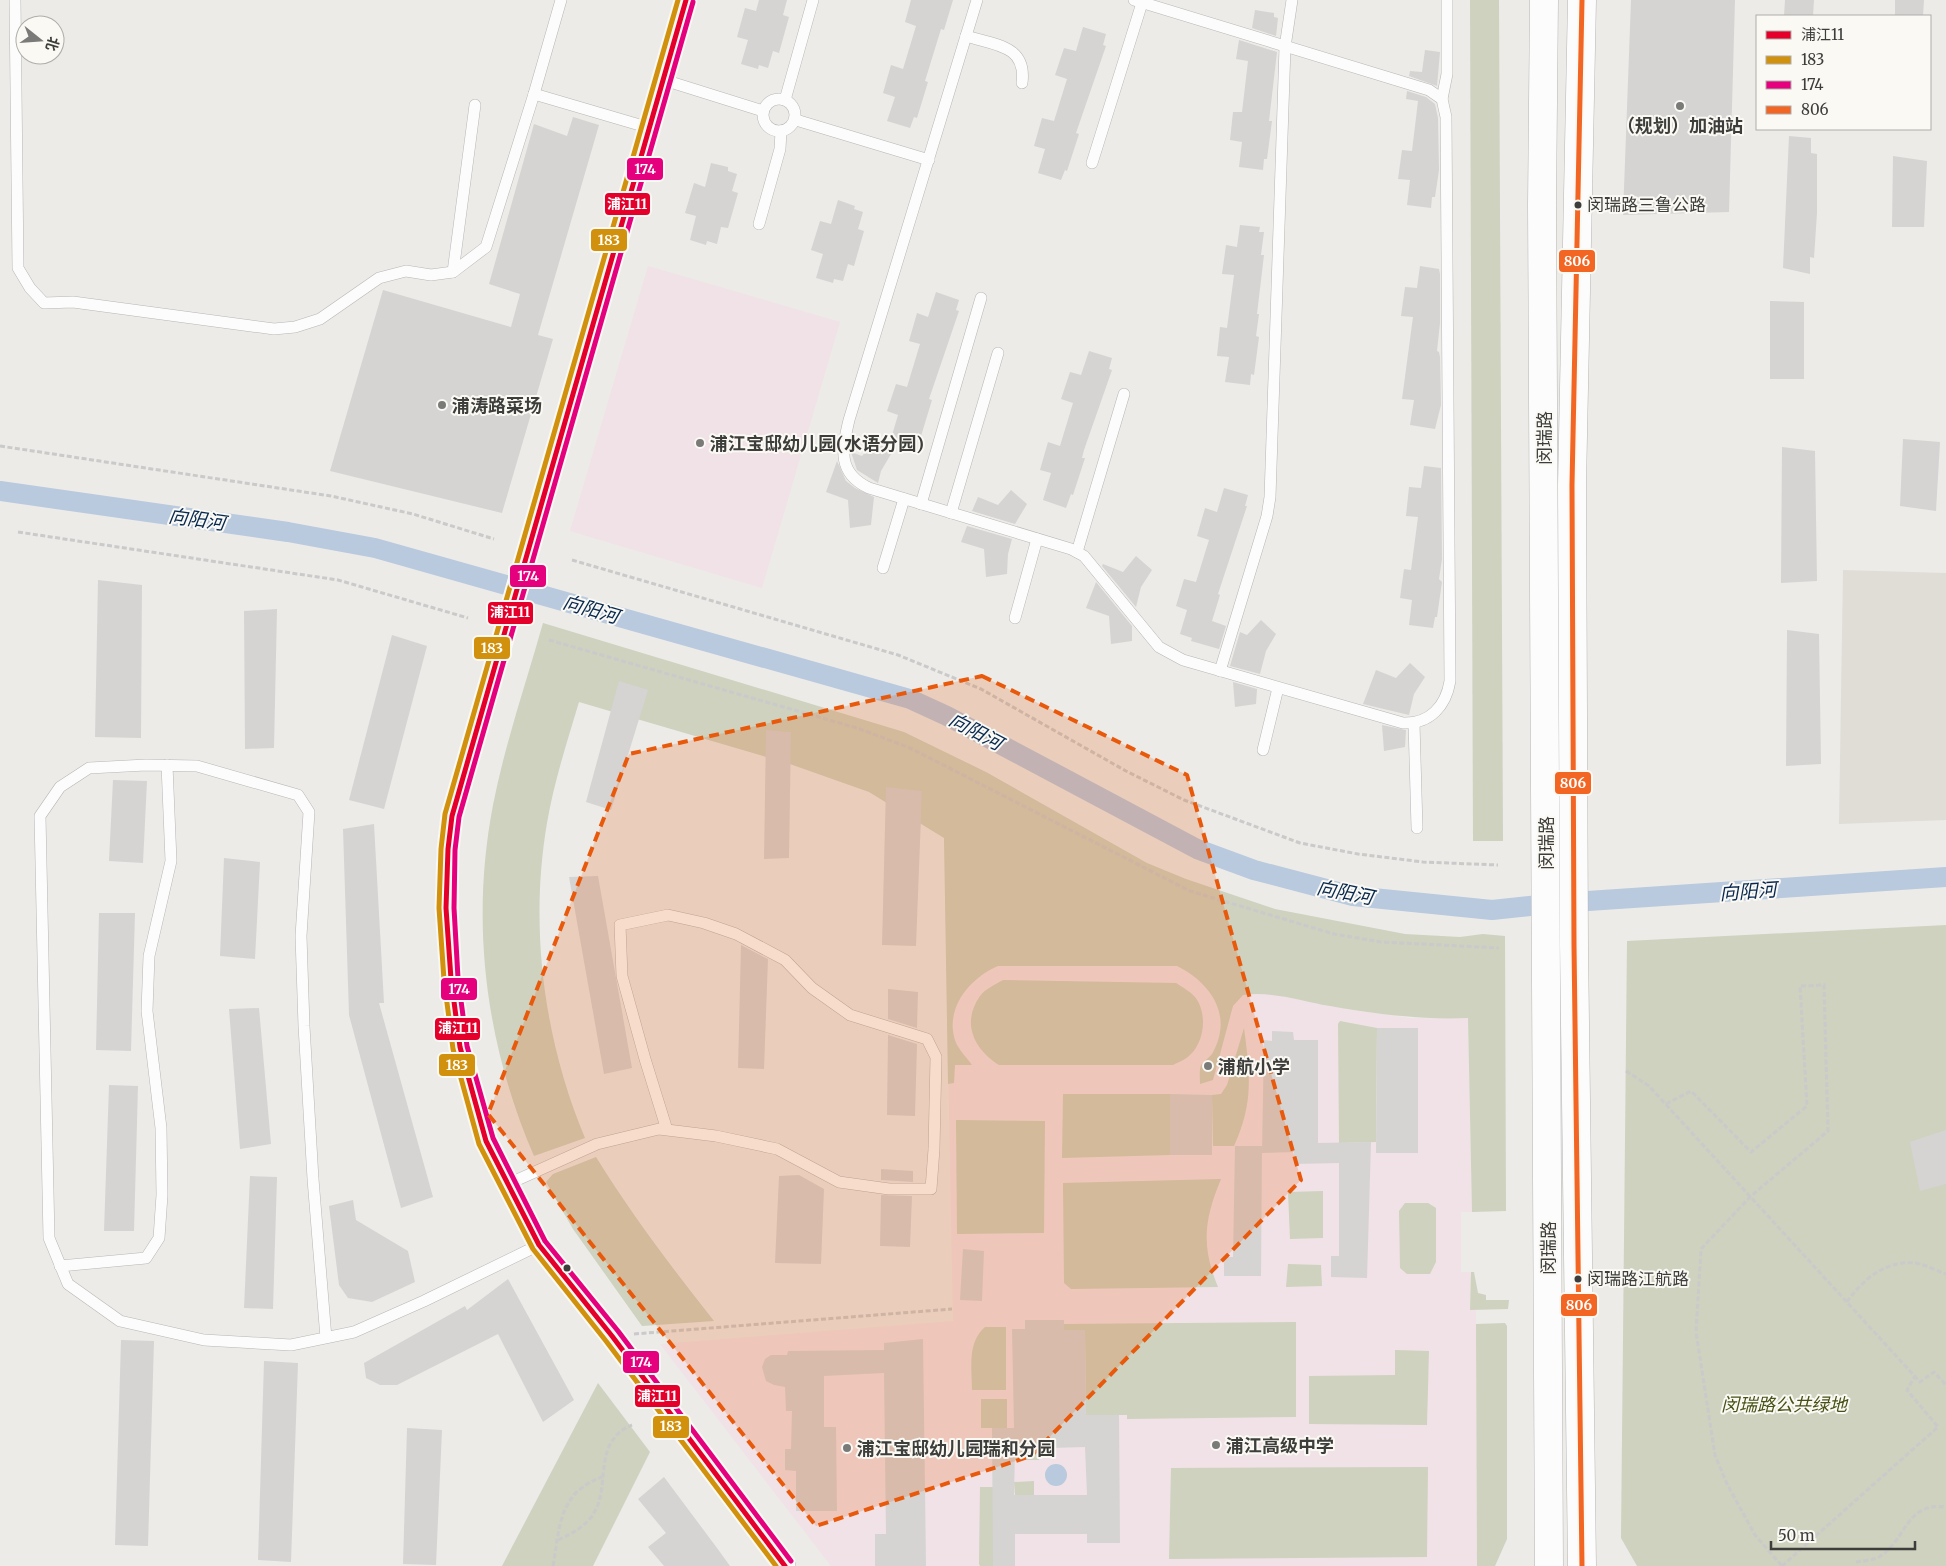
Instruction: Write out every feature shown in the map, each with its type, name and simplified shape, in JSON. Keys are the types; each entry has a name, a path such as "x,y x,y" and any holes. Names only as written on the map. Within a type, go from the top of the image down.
{"main road":[{"name":"闵瑞路","path":"1544,0 1542,214 1549,1566"},
{"name":"闵瑞路","path":"1582,0 1572,484 1574,945 1582,1566"}],"street":[{"path":"686,0 452,816 448,848 446,908 451,979 460,1047 486,1141 539,1245 612,1336 785,1566"}],"lane":[{"path":"15,0 18,268 30,288 44,303 73,302 274,329 296,327 320,319 379,278 406,271 432,275 453,272 486,247 561,0"},
{"path":"785,100 813,0"},
{"path":"977,0 849,420 843,448 844,462 850,474 858,483 904,499 1077,552 1094,565 1159,646 1183,660 1403,723 1414,723 1424,720 1443,704 1450,680 1446,117 1442,99 1447,74 1447,0"},
{"path":"1220,671 1267,516 1270,497 1285,47 1292,0"},
{"path":"1092,164 1138,1 1429,90 1442,99"},
{"path":"966,36 1013,52 1022,66 1022,84"},
{"path":"664,80 762,111"},
{"path":"534,94 650,128"},
{"path":"772,100 785,100 794,108 796,120 788,130 774,132 764,124 762,111 772,100"},
{"path":"453,272 475,105"},
{"path":"796,120 929,160"},
{"path":"758,224 780,149 781,131"},
{"path":"921,504 981,298"},
{"path":"951,513 998,353"},
{"path":"1077,552 1124,394"},
{"path":"883,568 904,499"},
{"path":"1015,618 1038,539"},
{"path":"1263,750 1278,688"},
{"path":"1414,723 1417,828"},
{"path":"60,1266 146,1258 159,1238 162,1196 162,1128 147,1011 149,956 171,861 167,765"},
{"path":"326,1338 313,1179 301,936 309,812 298,795 197,766 167,765 89,768 60,787 40,816 49,1238 68,1284 120,1321 204,1340 291,1345 326,1338 354,1332 424,1302 539,1245"},
{"path":"508,1184 597,1144 659,1129 667,1130 716,1136 777,1149 839,1182 889,1189 931,1189 936,1057 927,1039 850,1015 812,988 785,960 736,934 704,922 668,915 620,925 622,976 667,1130"}],"path":[{"path":"0,446 330,496 413,514 494,539"},
{"path":"18,532 338,580 468,618"},
{"path":"572,560 898,655 981,689 1126,771 1184,800 1300,843 1358,854 1423,862 1498,865"},
{"path":"549,640 857,728 910,748 1190,891 1343,936 1381,942 1498,948"},
{"path":"1666,1104 1691,1091 1752,1152 1807,1106 1800,986 1824,984 1828,1131 1751,1196 1701,1249 1696,1332 1715,1455 1727,1484 1756,1535 1782,1566 1938,1427 1907,1390 1915,1376"},
{"path":"1626,1071 1649,1086 1920,1382 1934,1372 1946,1385"},
{"path":"1847,1302 1859,1284 1875,1272 1900,1264 1917,1263 1946,1274"},
{"path":"612,1336 952,1310"},
{"path":"558,1540 580,1529 593,1515 609,1444 624,1428 632,1425"},
{"path":"554,1566 558,1540 557,1534 565,1506 586,1485 602,1477"},
{"path":"1856,1562 1878,1558 1892,1546 1903,1528 1920,1511 1935,1506 1946,1507"}],"highlighted area":[{"path":"982,676 1187,775 1301,1180 1031,1456 816,1526 488,1114 629,754"}],"shaded area":[{"name":"浦江宝邸幼儿园(水语分园)","path":"648,266 840,322 762,588 570,531"},
{"path":"1843,570 1946,573 1946,820 1839,824"},
{"path":"944,838 1347,1009 1409,1018 1468,1018 1472,1212 1461,1212 1461,1272 1471,1272 1470,1310 1476,1310 1477,1566 831,1566 660,1344 953,1321"}],"green space":[{"path":"1470,0 1499,0 1503,841 1473,841"},
{"path":"543,623 904,732 986,772 1147,863 1186,879 1275,909 1405,934 1460,937 1483,934 1505,936 1506,1211 1472,1212 1468,1018 1399,1016 1347,1009 1276,995 1243,995 1233,1006 1213,1080 1200,1084 1201,1065 1212,1054 1218,1040 1221,1027 1220,1014 1216,1002 1209,991 1189,973 1177,966 998,966 978,978 962,996 956,1007 953,1018 953,1030 956,1043 972,1065 955,1065 954,1083 948,1084 944,838 869,792 787,763 579,702 553,792 547,823 542,863 540,943 550,1023 559,1062 585,1138 534,1156 504,1071 494,1028 483,940 483,895 486,850 498,782"},
{"name":"闵瑞路公共绿地","path":"1946,925 1946,1566 1637,1566 1621,1538 1627,941"},
{"path":"1003,980 1176,983 1191,993 1199,1003 1203,1018 1202,1033 1192,1053 1173,1065 999,1065 990,1059 977,1043 973,1035 971,1016 974,1006 982,993"},
{"path":"1340,1021 1377,1028 1376,1142 1339,1143 1338,1024"},
{"path":"1244,1028 1249,1074 1248,1102 1245,1116 1234,1146 1213,1146 1212,1095 1221,1094 1227,1085"},
{"path":"1063,1094 1170,1094 1170,1155 1062,1158"},
{"path":"956,1120 1045,1121 1044,1233 957,1234"},
{"path":"596,1157 653,1241 714,1321 642,1326 573,1229 546,1182 553,1174"},
{"path":"1221,1179 1211,1207 1207,1233 1209,1259 1218,1287 1071,1289 1064,1283 1063,1183"},
{"path":"1323,1191 1323,1238 1290,1239 1288,1192"},
{"path":"1405,1203 1428,1203 1436,1208 1436,1262 1430,1274 1407,1274 1400,1268 1399,1211"},
{"path":"1288,1264 1321,1265 1322,1286 1286,1287"},
{"path":"1471,1272 1474,1272 1478,1293 1486,1295 1486,1300 1509,1300 1508,1309 1470,1310"},
{"path":"1296,1322 1296,1417 1127,1419 1127,1415 1086,1415 1085,1330 1064,1330 1064,1324"},
{"path":"1505,1323 1507,1326 1507,1539 1495,1566 1477,1566 1476,1324"},
{"path":"985,1327 1006,1327 1006,1390 972,1390 971,1364 973,1348 979,1333"},
{"path":"1395,1350 1429,1351 1427,1425 1309,1424 1309,1376 1395,1375"},
{"path":"598,1383 650,1452 593,1566 502,1566"},
{"path":"981,1399 1007,1399 1007,1428 981,1428"},
{"path":"1014,1449 1038,1449 1039,1460 1015,1460"},
{"path":"1428,1467 1427,1557 1169,1559 1171,1468"},
{"path":"1034,1481 1034,1495 1015,1495 1014,1482"},
{"path":"980,1487 993,1487 993,1566 980,1566 979,1564"}],"water":[{"path":"1052,1464 1060,1464 1067,1471 1067,1479 1060,1486 1052,1486 1045,1479 1045,1471"}],"building":[{"path":"759,0 787,0 783,15 789,17 779,53 773,51 768,68 759,65 758,69 741,64 748,40 737,37 745,8 756,11"},
{"path":"911,0 953,0 944,30 941,29 925,81 928,82 917,118 914,117 910,128 887,121 895,97 883,93 891,65 903,69 916,26 905,22"},
{"name":"（规划）加油站","path":"1631,0 1735,0 1729,212 1623,215"},
{"path":"1785,0 1814,0 1813,15 1784,15"},
{"path":"1895,0 1924,0 1923,15 1895,15"},
{"path":"1255,10 1274,13 1274,17 1278,18 1276,36 1252,28"},
{"path":"1083,27 1106,34 1103,45 1106,46 1076,133 1079,134 1067,171 1065,170 1061,180 1038,173 1045,149 1034,146 1042,118 1054,121 1067,79 1055,75 1064,48 1076,51"},
{"path":"1239,40 1277,52 1269,121 1272,121 1267,159 1264,159 1263,170 1239,167 1242,142 1230,140 1233,112 1242,112 1248,61 1236,59"},
{"path":"1425,50 1440,52 1437,86 1409,76 1410,71 1422,72"},
{"path":"1407,91 1426,97 1435,104 1438,118 1439,170 1435,197 1432,197 1431,208 1407,205 1410,180 1398,179 1402,150 1412,151 1418,101 1406,99"},
{"name":"浦涛路菜场","path":"573,117 599,125 538,335 553,339 502,513 330,471 383,290 511,327 520,294 489,284 534,124 567,136"},
{"path":"1789,136 1811,138 1811,153 1817,154 1817,213 1814,258 1810,257 1810,274 1783,268"},
{"path":"1893,156 1927,161 1924,227 1892,227"},
{"path":"711,163 728,167 728,171 737,174 732,191 738,193 728,228 721,227 717,244 707,241 706,245 690,240 696,216 685,213 694,183 705,187"},
{"path":"838,200 855,206 854,209 863,212 858,229 864,231 854,266 848,264 843,281 834,279 833,283 816,278 823,254 811,250 820,221 831,224"},
{"path":"1240,225 1260,227 1259,232 1264,232 1261,255 1264,255 1257,314 1259,314 1256,336 1259,337 1254,375 1251,374 1250,385 1225,382 1229,357 1217,356 1220,327 1227,328 1234,275 1222,274 1226,245 1237,247"},
{"path":"1420,266 1439,269 1440,274 1440,323 1437,351 1440,357 1441,405 1435,429 1410,425 1414,400 1402,399 1413,317 1401,316 1405,287 1417,288"},
{"path":"936,292 959,300 956,310 959,311 929,399 932,400 921,436 918,435 914,449 890,442 898,415 887,411 896,384 907,387 920,344 909,341 917,313 928,317"},
{"path":"1770,301 1804,302 1804,379 1770,379"},
{"path":"1089,351 1112,358 1109,369 1112,370 1084,450 1082,458 1085,458 1073,495 1071,494 1066,508 1043,500 1051,473 1040,470 1048,442 1060,446 1073,403 1061,399 1070,372 1081,375"},
{"path":"1903,439 1940,442 1936,511 1900,506"},
{"path":"876,440 891,454 881,471 878,483 857,470 851,452 862,456"},
{"path":"1782,447 1815,451 1817,581 1781,583"},
{"path":"837,461 846,481 855,488 874,497 871,525 850,528 848,500 826,492"},
{"path":"1424,466 1441,468 1442,559 1439,579 1442,582 1437,617 1435,617 1433,628 1409,625 1412,600 1400,598 1404,569 1411,570 1418,517 1406,516 1409,487 1421,488"},
{"path":"1224,488 1248,495 1245,506 1247,506 1218,594 1220,595 1212,621 1226,626 1219,649 1191,641 1192,638 1180,634 1187,610 1176,606 1184,579 1196,582 1209,540 1197,536 1205,508 1217,512"},
{"path":"1011,490 1027,504 1015,524 972,511 978,497 998,505"},
{"path":"967,526 1012,539 1008,554 1007,574 986,577 984,549 961,542"},
{"path":"1136,556 1152,570 1141,587 1136,607 1102,566 1103,564 1123,572"},
{"path":"98,580 142,585 141,738 95,737"},
{"path":"1096,582 1132,626 1132,641 1111,644 1109,616 1086,608"},
{"path":"277,609 274,748 245,749 244,611"},
{"path":"1261,620 1276,634 1266,651 1260,674 1230,666 1240,632 1247,635"},
{"path":"1787,630 1819,634 1821,764 1786,766"},
{"path":"392,635 427,646 384,809 349,800"},
{"path":"1410,663 1425,677 1414,694 1409,715 1363,704 1376,670 1396,678"},
{"path":"619,681 648,690 611,810 586,802"},
{"path":"1233,682 1257,689 1256,704 1235,707"},
{"path":"1382,725 1406,730 1405,747 1384,751"},
{"path":"766,730 791,732 789,858 764,859"},
{"path":"113,780 147,781 143,863 109,861"},
{"path":"886,787 922,791 916,946 882,945"},
{"path":"374,824 384,1003 379,1003 433,1197 401,1208 349,1015 343,829"},
{"path":"224,858 260,862 255,959 220,956"},
{"path":"598,876 632,1068 604,1074 569,877"},
{"path":"99,913 135,913 131,1051 96,1050"},
{"path":"741,945 768,959 764,1069 738,1068"},
{"path":"888,989 918,992 917,1028 888,1019"},
{"path":"259,1008 271,1144 240,1149 229,1009"},
{"path":"1377,1028 1418,1028 1418,1153 1376,1153"},
{"path":"1272,1031 1293,1032 1294,1040 1318,1040 1318,1143 1371,1142 1367,1278 1331,1277 1331,1256 1339,1256 1339,1163 1294,1164 1294,1152 1262,1153 1264,1040 1272,1041"},
{"path":"888,1035 917,1044 915,1116 887,1115"},
{"path":"109,1085 138,1086 134,1231 104,1231"},
{"path":"1170,1094 1212,1095 1212,1155 1170,1155"},
{"path":"1946,1130 1946,1184 1920,1191 1910,1142"},
{"path":"1235,1146 1262,1146 1261,1276 1224,1276 1224,1257 1233,1257"},
{"path":"881,1169 913,1171 913,1182 881,1180"},
{"path":"799,1175 824,1189 821,1264 775,1263 779,1176"},
{"path":"250,1176 277,1177 273,1309 244,1308"},
{"path":"881,1195 912,1196 910,1247 880,1246"},
{"path":"353,1200 356,1220 408,1251 415,1282 372,1302 348,1298 339,1285 329,1206"},
{"path":"963,1249 984,1251 982,1301 960,1300"},
{"path":"508,1279 574,1400 543,1422 498,1334 397,1385 380,1385 366,1378 364,1363 465,1306 467,1310"},
{"path":"1025,1320 1064,1320 1064,1330 1085,1330 1086,1415 1119,1415 1120,1543 1087,1543 1087,1534 1015,1534 1015,1566 993,1566 992,1428 1014,1428 1012,1329 1025,1329","holes":["1085,1447 1087,1495 1014,1495 1015,1449"]},
{"path":"923,1339 926,1566 875,1566 875,1534 886,1534 884,1373 824,1376 824,1427 836,1427 837,1511 796,1511 796,1471 785,1470 785,1449 791,1449 792,1411 786,1411 785,1387 766,1381 762,1367 765,1359 771,1355 787,1355 788,1351 884,1350 884,1343"},
{"path":"121,1340 154,1341 148,1546 115,1545"},
{"path":"264,1361 298,1363 291,1562 258,1560"},
{"path":"407,1428 442,1430 436,1565 403,1564"},
{"path":"664,1477 730,1566 664,1566 648,1547 666,1533 638,1499"}],"waterway":[{"name":"向阳河","path":"0,491 288,532 375,548 910,699 947,716 1197,849 1254,870 1353,896 1492,910 1558,903 1946,877"}],"transit line":[{"name":"183","path":"678,0 445,814 441,849 439,908 444,980 453,1049 479,1144 533,1249 606,1341 776,1566"},
{"name":"浦江11","path":"686,0 452,816 448,849 446,908 451,979 460,1047 486,1141 539,1245 612,1336 785,1566"},
{"name":"806","path":"1582,0 1572,485 1574,945 1582,1566"},
{"name":"174","path":"693,2 459,817 455,850 454,908 458,978 467,1046 493,1138 545,1241 618,1331 791,1561"}],"place":[{"name":"（规划）加油站","path":"1680,106"},
{"name":"闵瑞路三鲁公路","path":"1578,205"},
{"name":"浦涛路菜场","path":"442,405"},
{"name":"浦江宝邸幼儿园(水语分园)","path":"700,443"},
{"name":"浦航小学","path":"1208,1066"},
{"name":"闵瑞路江航路","path":"1578,1279"},
{"name":"浦江高级中学","path":"1216,1445"},
{"name":"浦江宝邸幼儿园瑞和分园","path":"847,1448"}]}
